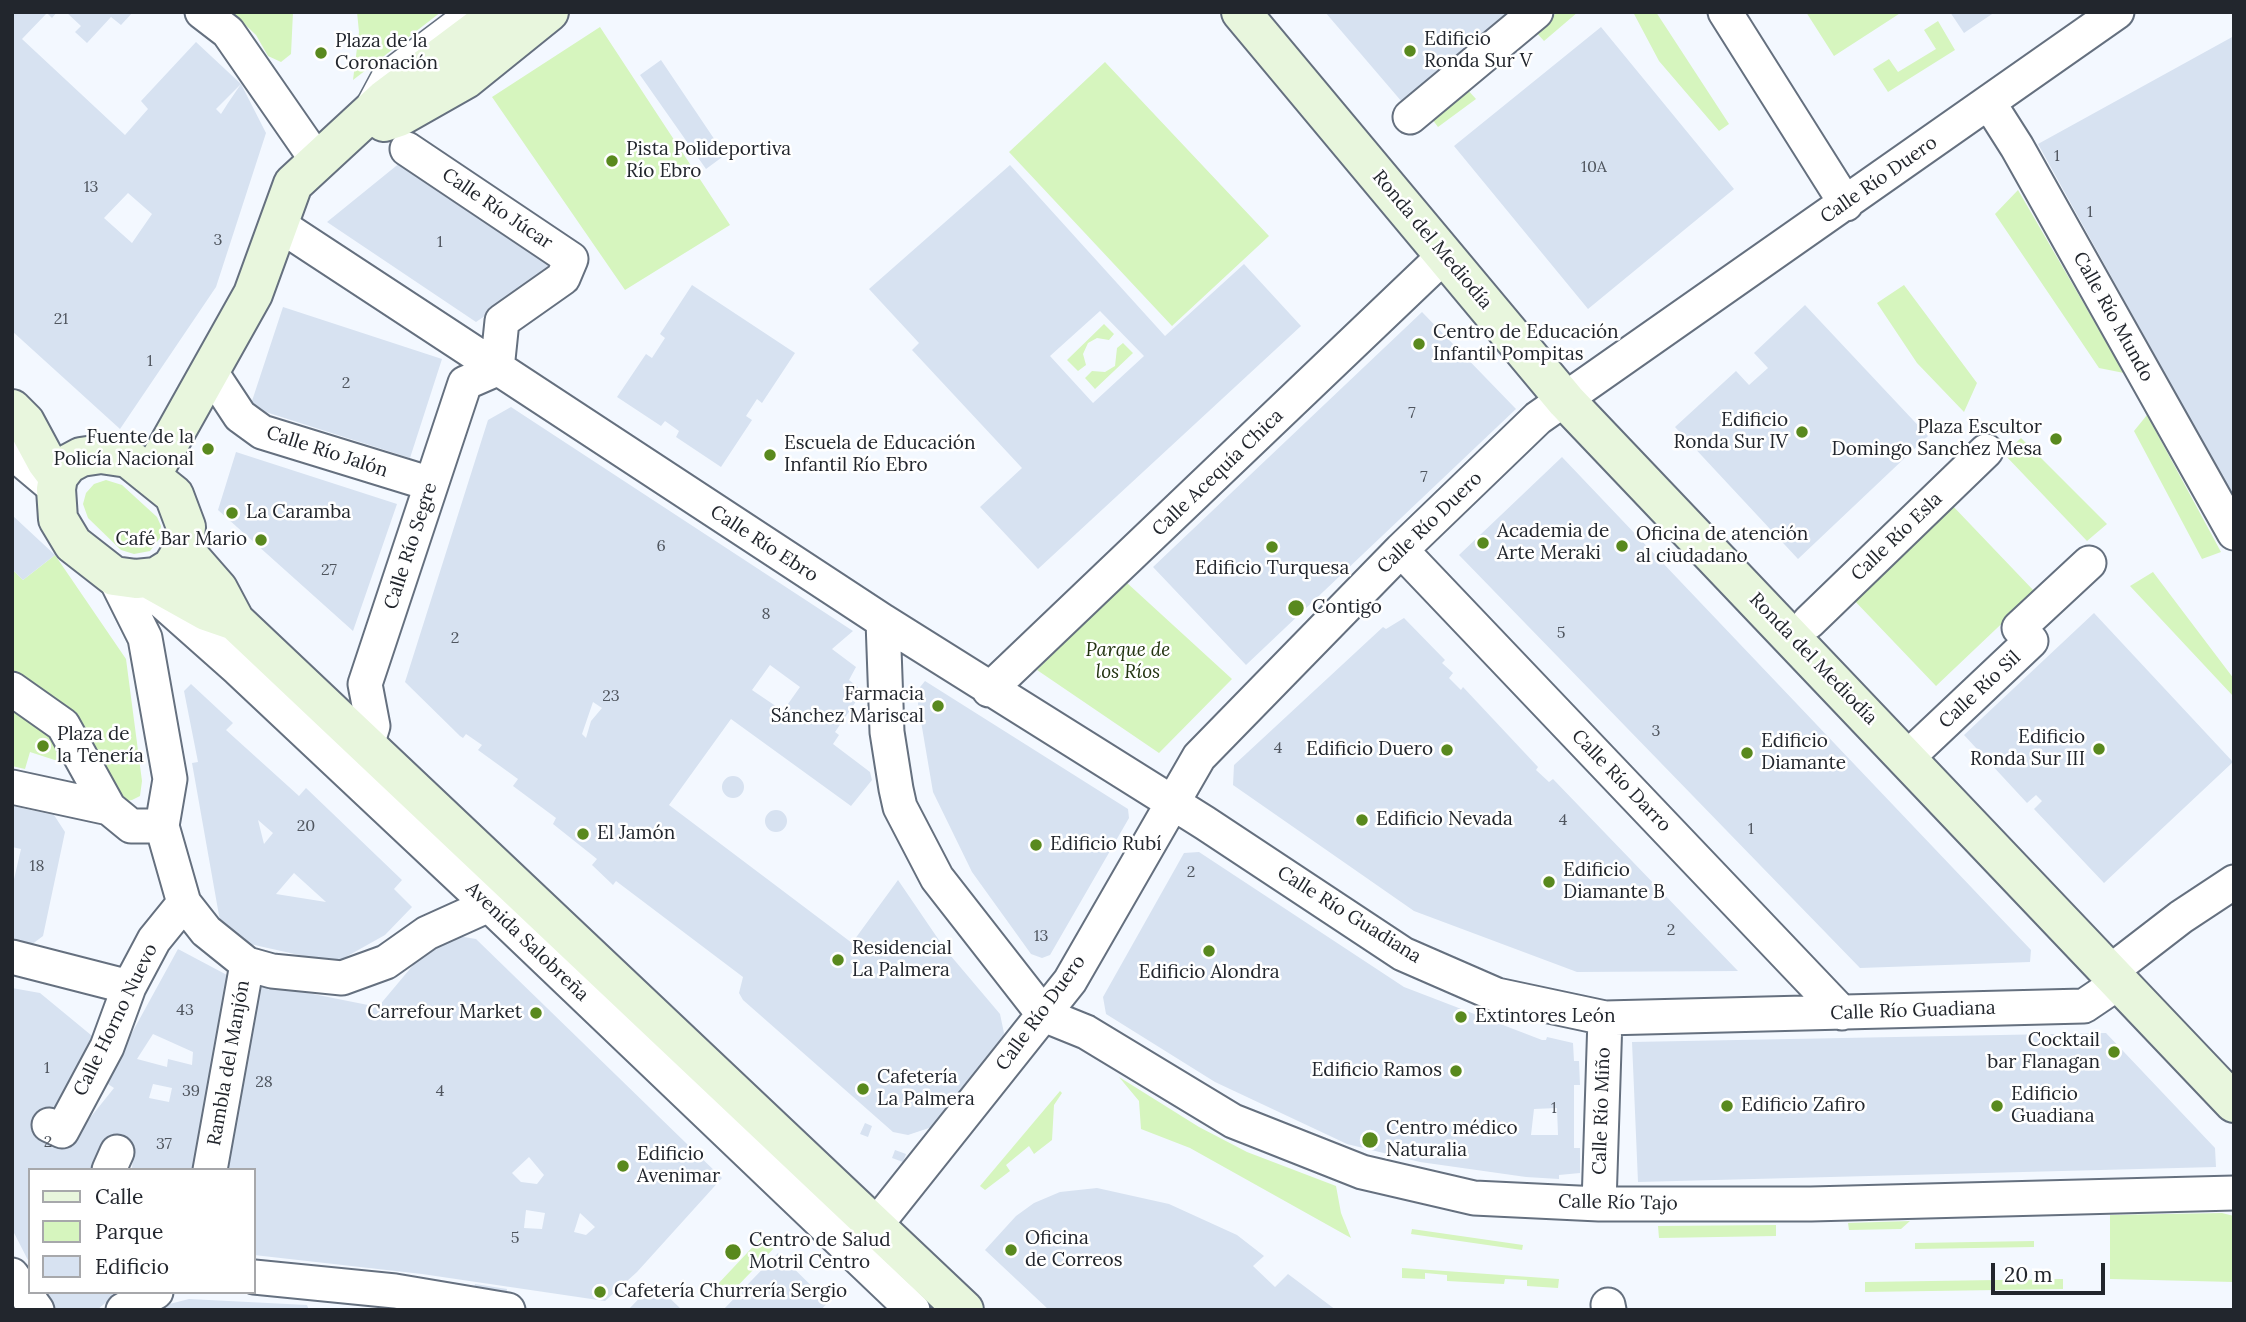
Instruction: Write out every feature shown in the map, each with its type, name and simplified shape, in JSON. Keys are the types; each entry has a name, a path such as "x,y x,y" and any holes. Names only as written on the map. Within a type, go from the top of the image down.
{"street":[{"path":"202,12 228,32 316,159"},
{"path":"150,477 253,294 293,184 316,159 352,132 385,99 501,12"},
{"path":"352,132 400,117 466,79 550,12"},
{"name":"Ronda del Mediodía","path":"1241,12 1566,401 2234,1103"},
{"path":"1410,117 1535,12"},
{"path":"1724,12 1846,204"},
{"name":"Calle Río Duero","path":"875,1226 1070,981 1199,757 1401,550 1538,418 1566,401 2117,12"},
{"name":"Calle Río Mundo","path":"1989,103 2017,147 2234,533"},
{"name":"Calle Río Júcar","path":"407,149 571,259 563,278 502,321 497,369"},
{"name":"Calle Río Ebro","path":"278,224 883,621"},
{"name":"Calle Acequía Chica","path":"989,690 1445,255"},
{"name":"Calle Río Jalón","path":"209,369 240,416 262,432 431,484"},
{"name":"Calle Río Segre","path":"367,745 373,726 365,684 465,383 497,369"},
{"path":"16,428 65,474"},
{"name":"Calle Río Esla","path":"1809,622 1986,451"},
{"path":"101,454 128,458 174,495 186,527 183,549 172,567 156,577 133,578 73,544 58,519 65,474 101,454"},
{"name":"Avenida Salobreña","path":"183,549 218,589 235,621 964,1310"},
{"name":"Calle Río Darro","path":"1401,550 1842,1013"},
{"name":"Calle Río Sil","path":"1907,758 2031,641 2019,628 2089,563"},
{"name":"Avenida Salobreña","path":"133,578 235,621"},
{"name":"Avenida Salobreña","path":"133,578 238,669 489,905 909,1309"},
{"name":"Rambla del Manjón","path":"133,578 170,779 162,826 184,902 206,931 247,964 210,1168"},
{"path":"883,621 887,732 900,807 937,878 1044,1015"},
{"name":"Calle Río Guadiana","path":"883,621 989,690 1172,801 1403,954 1497,995 1605,1018 2084,1006 2181,917 2233,885"},
{"path":"12,689 63,725 109,808 131,827 162,826"},
{"path":"12,787 109,808"},
{"name":"Calle Horno Nuevo","path":"49,1125 62,1131 107,1047 129,987 154,940 184,902"},
{"path":"247,964 272,971 342,978 386,962 427,933 489,905 543,911"},
{"path":"12,957 129,987"},
{"name":"Calle Río Tajo","path":"1044,1015 1086,1032 1233,1121 1362,1172 1474,1198 1599,1204 1811,1204 2234,1193"},
{"name":"Calle Río Miño","path":"1599,1204 1605,1018"},
{"path":"909,1309 926,1273"},
{"path":"12,1275 37,1310"},
{"path":"256,1278 329,1296 508,1310"},
{"path":"122,1310 152,1294"}],"lane":[{"path":"352,132 382,73 463,12"},
{"path":"466,79 506,23 508,12"}],"green space":[{"path":"232,12 293,12 291,54 281,62 268,56 256,35"},
{"path":"357,12 441,12 353,80 359,32"},
{"path":"1558,12 1578,12 1544,41 1535,31"},
{"path":"1633,12 1656,12 1729,124 1719,131 1659,61"},
{"path":"1806,12 1902,12 1834,56"},
{"path":"1938,21 1955,50 1888,92 1873,69 1889,59 1898,72 1936,49 1924,30"},
{"name":"Pista Polideportiva Río Ebro","path":"600,27 730,225 625,290 492,97"},
{"path":"1105,62 1269,236 1172,326 1009,152"},
{"path":"1467,89 1476,99 1438,127 1432,119"},
{"path":"2018,190 2124,373 2099,368 1995,214"},
{"path":"1904,285 1977,383 1964,412 1917,363 1877,303"},
{"path":"1104,324 1114,334 1109,340 1097,338 1088,343 1083,354 1086,365 1078,371 1067,360"},
{"path":"1123,343 1133,353 1095,389 1085,378 1092,371 1105,372 1115,366 1117,348"},
{"path":"2147,415 2221,552 2202,559 2134,431"},
{"path":"2021,438 2107,524 2087,541 2004,454"},
{"path":"106,480 122,485 157,517 161,526 160,538 150,551 134,554 121,550 88,518 83,504 86,493 94,484"},
{"path":"1950,503 2035,592 1936,686 1851,597"},
{"path":"55,555 126,659 142,781 140,796 132,800 126,801 119,797 12,676 12,569 23,580"},
{"path":"2153,572 2234,679 2233,696 2130,586"},
{"name":"Parque de los Ríos","path":"1126,582 1232,679 1159,753 1037,670"},
{"path":"12,704 52,734 67,764 30,752 25,769 12,766"},
{"path":"1119,1077 1199,1127 1247,1152 1336,1186 1341,1213 1351,1238 1190,1148 1141,1129 1139,1101"},
{"path":"1060,1091 1062,1093 1054,1105 1052,1140 1034,1154 1029,1146 1006,1165 1010,1171 985,1190 980,1186"},
{"path":"2222,1213 2234,1216 2234,1282 2110,1279 2110,1215"},
{"path":"1910,1221 1901,1229 1849,1230 1848,1223"},
{"path":"1776,1225 1776,1236 1659,1238 1658,1226"},
{"path":"1412,1229 1523,1245 1522,1250 1411,1234"},
{"path":"763,1236 775,1247 728,1296 717,1285"},
{"path":"2034,1241 2034,1247 1915,1249 1915,1243"},
{"path":"1402,1268 1559,1279 1558,1288 1527,1286 1527,1280 1505,1279 1504,1284 1447,1281 1447,1275 1425,1273 1425,1279 1402,1278"},
{"path":"2063,1279 2063,1289 1865,1292 1865,1282"}],"building":[{"path":"12,12 57,12 52,18 47,13 22,39 125,135 148,109 141,101 196,42 241,84 266,133 216,287 120,429 12,331","holes":["241,84 221,114 216,109","128,193 152,214 132,243 104,218"]},
{"path":"66,12 133,12 121,25 111,17 87,43 75,32 81,26"},
{"name":"Edificio Ronda Sur V","path":"1325,12 1508,12 1402,102"},
{"path":"1950,12 1995,12 1964,33"},
{"path":"1601,27 1734,189 1588,309 1454,146"},
{"path":"2234,36 2234,499 2038,144"},
{"path":"661,60 725,155 706,169 640,75"},
{"path":"401,162 554,262 553,270 476,322 327,222"},
{"path":"1010,165 1165,336 1244,264 1301,326 1038,569 980,507 1022,468 912,350 919,343 869,289","holes":["1100,311 1144,356 1093,403 1050,356"]},
{"path":"692,285 795,353 762,403 757,399 746,416 752,420 721,467 676,437 679,431 665,421 661,426 617,397 646,354 652,358 665,338 660,334"},
{"name":"Edificio Ronda Sur IV","path":"1805,305 1928,436 1798,559 1675,427 1736,371 1749,385 1768,368 1754,353"},
{"path":"283,307 442,359 410,458 250,407"},
{"path":"1422,312 1516,409 1246,665 1153,567"},
{"path":"511,407 853,631 832,649 856,667 849,680 858,687 859,697 835,732 839,735 833,744 870,772 872,780 851,806 731,719 669,805 852,943 898,880 945,949 1000,1014 1004,1033 1002,1040 974,1077 932,1127 908,1135 893,1132 743,1000 739,993 743,977 616,881 613,885 592,865 597,859 553,824 556,818 513,786 518,779 478,750 482,745 466,734 463,738 460,736 405,682 488,420","holes":["770,665 800,687 783,711 752,690","593,702 602,708 591,721 586,738 582,734"]},
{"path":"236,452 397,504 353,631 218,510"},
{"name":"Edificio Diamante","path":"1562,457 2031,950 2030,962 1860,968 1459,555"},
{"path":"12,515 55,555 23,580 12,569"},
{"name":"Edificio Ronda Sur III","path":"2094,613 2233,762 2104,883 2034,809 2042,801 2036,795 2027,803 1964,735"},
{"path":"1404,618 1445,660 1442,663 1453,673 1449,678 1461,690 1463,687 1538,767 1536,770 1549,782 1553,779 1738,971 1577,972 1414,911 1233,785 1234,765 1383,627 1386,629"},
{"name":"Edificio Rubí","path":"925,681 1128,809 1129,818 1050,955 1042,958 1031,954 972,872 933,792 916,692"},
{"path":"191,684 233,723 226,730 299,796 306,788 402,880 394,889 412,907 385,935 335,963 223,938 192,763 198,762 184,691","holes":["258,820 273,833 264,844","294,873 326,902 276,894"]},
{"path":"733,776 741,779 744,787 741,795 733,798 725,795 722,787 725,779"},
{"path":"12,806 54,815 65,832 43,936 31,945 12,943 12,888 21,849 12,847"},
{"path":"776,810 784,813 787,821 784,829 776,832 768,829 765,821 768,813"},
{"path":"1199,852 1404,987 1542,1040 1547,1037 1573,1043 1574,1061 1579,1061 1580,1085 1574,1085 1574,1148 1580,1148 1580,1173 1559,1175 1559,1179 1526,1177 1420,1162 1347,1144 1215,1082 1106,1014 1103,997 1184,853","holes":["1557,1108 1558,1135 1531,1135 1534,1109"]},
{"path":"440,933 476,939 722,1178 637,1272 605,1301 422,1274 256,1255 256,1168 220,1168 258,983 378,1007","holes":["529,1157 544,1175 537,1184 521,1182 512,1173","526,1210 545,1213 542,1229 524,1228","580,1213 595,1227 586,1235 574,1232"]},
{"path":"178,949 227,975 230,986 198,1168 132,1168 133,1154 122,1134 96,1168 28,1168 28,1260 12,1229 12,988 40,993 97,1040 69,1144 114,1088 105,1082","holes":["153,1034 193,1052 192,1065 168,1059 167,1067 137,1059","153,1084 172,1088 169,1102 149,1098"]},
{"name":"Edificio Guadiana","path":"2106,1033 2215,1148 2216,1167 1638,1182 1632,1042"},
{"path":"865,1123 872,1126 868,1137 860,1134"},
{"path":"895,1150 906,1154 903,1162 892,1158"},
{"path":"1097,1188 1169,1204 1237,1235 1264,1256 1253,1266 1275,1287 1288,1274 1336,1310 1049,1310 985,1250 1016,1216 1034,1203 1060,1192"},
{"path":"778,1253 828,1302 821,1310 723,1310"},
{"path":"654,1283 682,1310 628,1310"},
{"path":"475,1284 507,1289 506,1298 473,1293"},
{"path":"45,1294 116,1294 97,1310 53,1310"},
{"path":"189,1299 307,1305 309,1310 146,1310"}],"place":[{"name":"Edificio Ronda Sur V","path":"1410,51"},
{"name":"Plaza de la Coronación","path":"321,53"},
{"name":"Pista Polideportiva Río Ebro","path":"612,161"},
{"name":"Centro de Educación Infantil Pompitas","path":"1419,344"},
{"name":"Edificio Ronda Sur IV","path":"1802,432"},
{"name":"Plaza Escultor Domingo Sanchez Mesa","path":"2056,439"},
{"name":"Fuente de la Policía Nacional","path":"208,449"},
{"name":"Escuela de Educación Infantil Río Ebro","path":"770,455"},
{"name":"La Caramba","path":"232,513"},
{"name":"Café Bar Mario","path":"261,540"},
{"name":"Academia de Arte Meraki","path":"1483,543"},
{"name":"Oficina de atención al ciudadano","path":"1622,546"},
{"name":"Edificio Turquesa","path":"1272,547"},
{"name":"Contigo","path":"1296,608"},
{"name":"Farmacia Sánchez Mariscal","path":"938,706"},
{"name":"Plaza de la Tenería","path":"43,746"},
{"name":"Edificio Ronda Sur III","path":"2099,749"},
{"name":"Edificio Duero","path":"1447,750"},
{"name":"Edificio Diamante","path":"1747,753"},
{"name":"Edificio Nevada","path":"1362,820"},
{"name":"El Jamón","path":"583,834"},
{"name":"Edificio Rubí","path":"1036,845"},
{"name":"Edificio Diamante B","path":"1549,882"},
{"name":"Edificio Alondra","path":"1209,951"},
{"name":"Residencial La Palmera","path":"838,960"},
{"name":"Carrefour Market","path":"536,1013"},
{"name":"Extintores León","path":"1461,1017"},
{"name":"Cocktail bar Flanagan","path":"2114,1052"},
{"name":"Edificio Ramos","path":"1456,1071"},
{"name":"Cafetería La Palmera","path":"863,1089"},
{"name":"Edificio Zafiro","path":"1727,1106"},
{"name":"Edificio Guadiana","path":"1997,1106"},
{"name":"Centro médico Naturalia","path":"1370,1140"},
{"name":"Edificio Avenimar","path":"623,1166"},
{"name":"Oficina de Correos","path":"1011,1250"},
{"name":"Centro de Salud Motril Centro","path":"733,1252"},
{"name":"Cafetería Churrería Sergio","path":"600,1292"}]}
